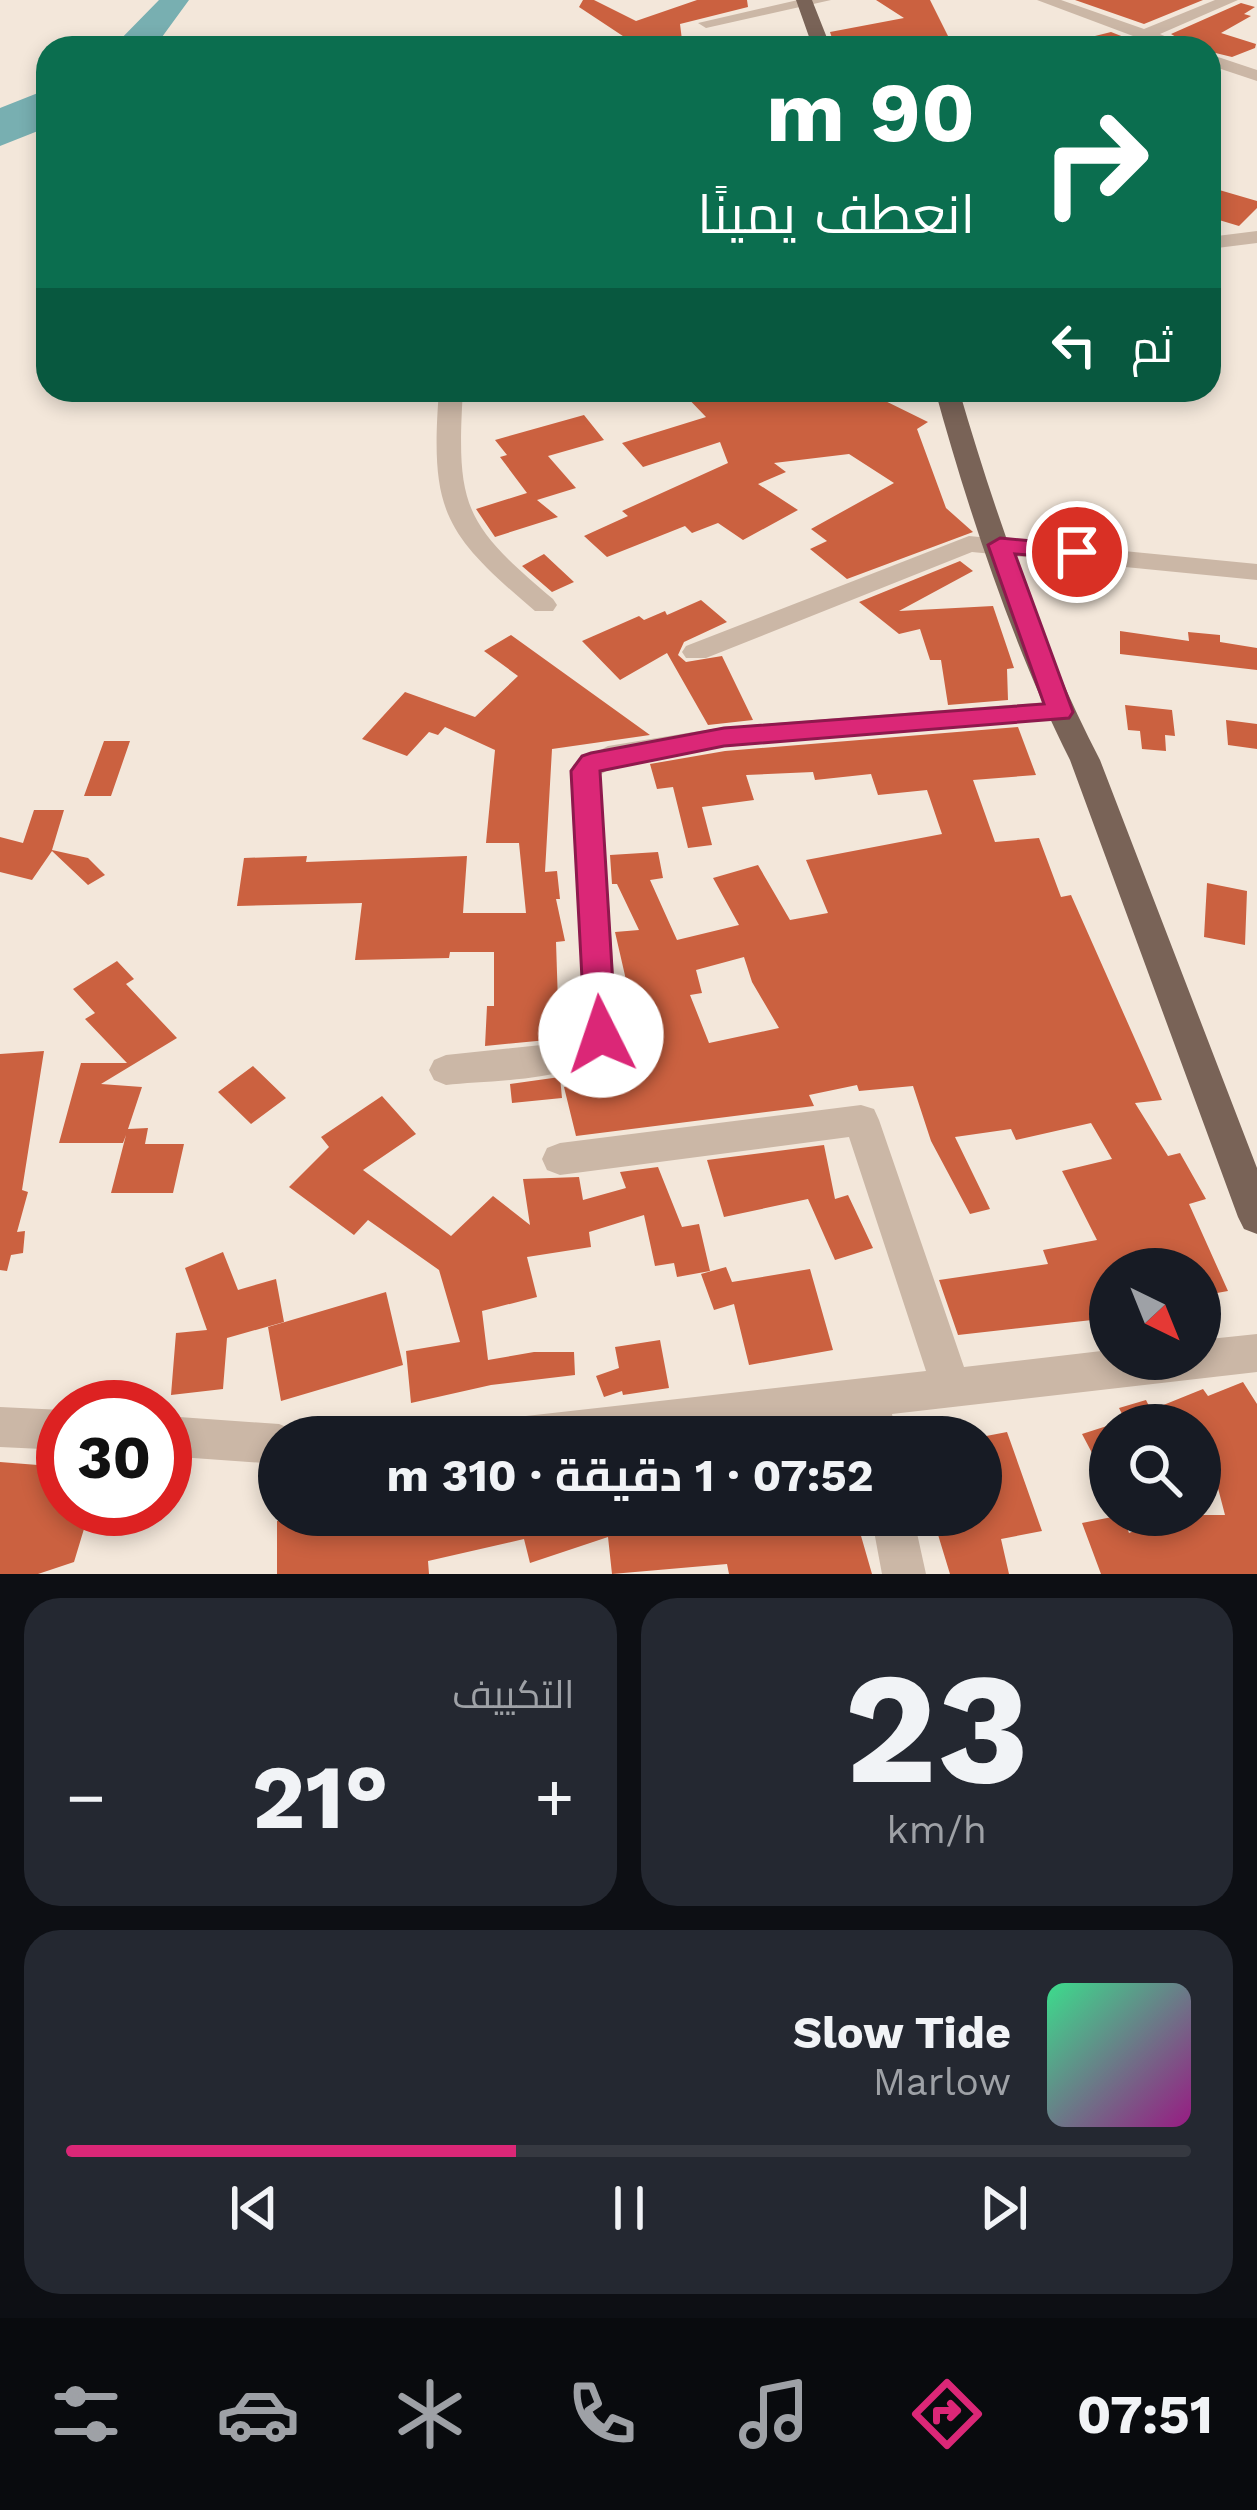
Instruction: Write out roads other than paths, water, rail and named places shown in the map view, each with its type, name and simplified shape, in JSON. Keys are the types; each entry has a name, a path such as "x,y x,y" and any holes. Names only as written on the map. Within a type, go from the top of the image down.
{"main road":[{"path":"811,1 819,36"},
{"path":"951,402 1060,712 1085,760 1257,1216"}],"street":[{"path":"1045,0 1151,36"},
{"path":"1146,34 1230,0"},
{"path":"706,22 811,1"},
{"path":"1221,62 1257,76"},
{"path":"1221,243 1257,237"},
{"path":"450,402 446,458 454,517 491,561 544,605"},
{"path":"696,652 969,544 1257,572"},
{"path":"446,1070 578,1054 601,1035 584,771 591,763 724,737 1060,712"},
{"path":"560,1159 861,1120 950,1387"},
{"path":"697,1416 1257,1353"},
{"path":"868,1396 872,1416"},
{"path":"0,1426 36,1428"},
{"path":"192,1438 258,1443"},
{"path":"896,1536 904,1574"}],"water":[{"path":"159,0 189,0 163,36 124,36"},
{"path":"36,94 36,132 0,146 0,108"}]}
